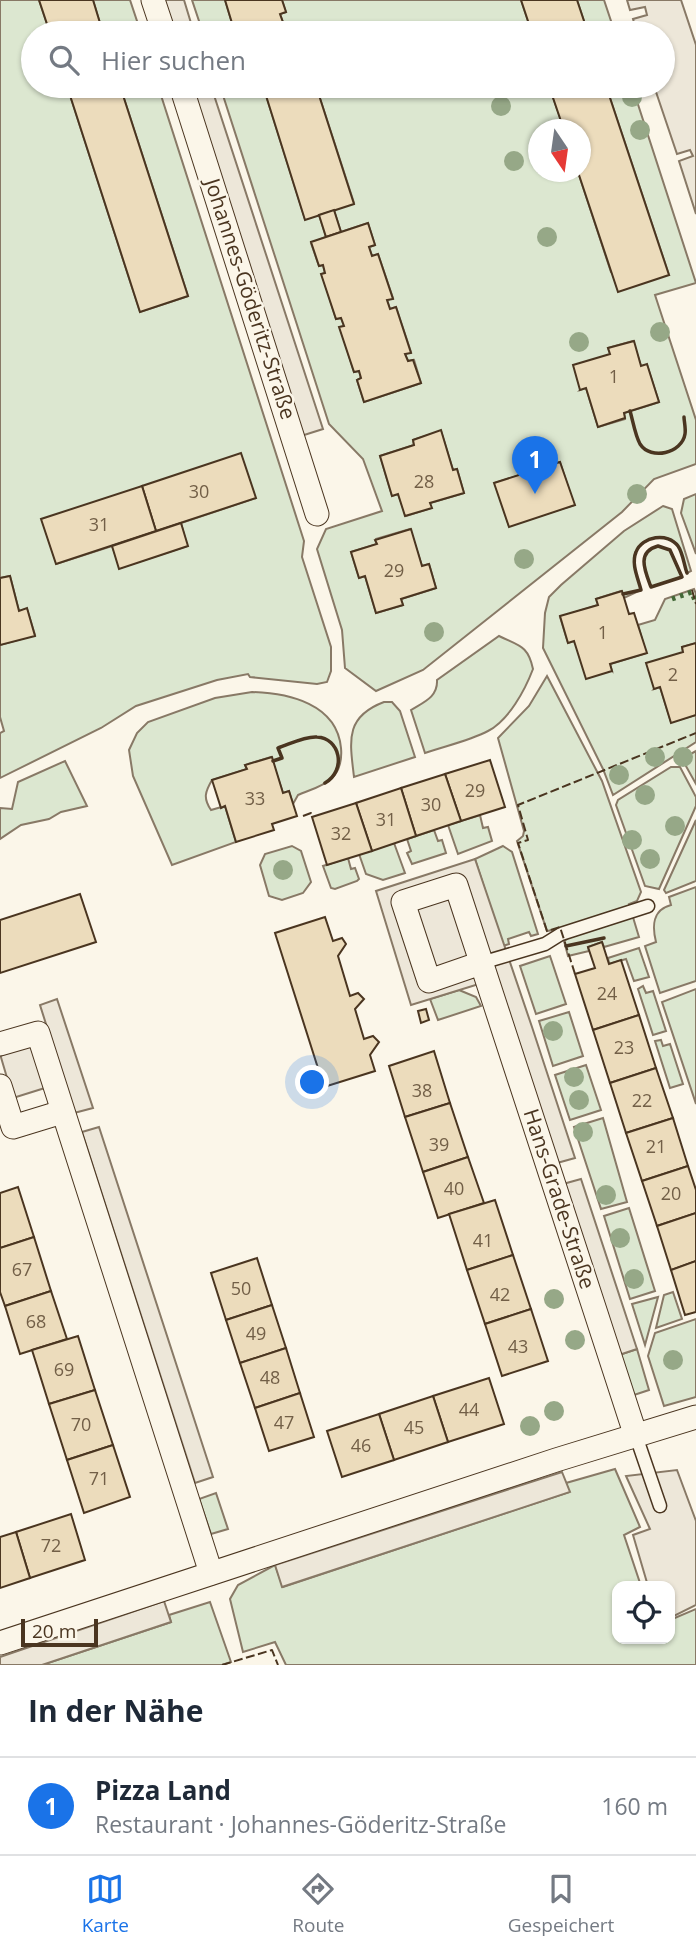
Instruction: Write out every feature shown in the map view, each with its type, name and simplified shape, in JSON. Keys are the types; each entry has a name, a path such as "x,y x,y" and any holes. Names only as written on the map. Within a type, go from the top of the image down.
{"street":[{"path":"153,0 160,21"},
{"name":"Johannes-Göderitz-Straße","path":"185,98 317,514"},
{"name":"Hans-Grade-Straße","path":"481,963 636,1436"},
{"path":"0,1044 38,1033 211,1573"},
{"path":"0,1086 13,1127 62,1112"},
{"path":"0,1643 696,1416"}],"lane":[{"path":"481,963 545,944 561,934 648,906"},
{"path":"636,1436 660,1506"}],"green space":[{"path":"0,0 39,0 46,21 21,21 21,98 71,98 140,312 188,296 124,98 162,98 304,541 302,557 331,647 331,671 327,682 317,684 250,677 248,674 217,680 136,706 101,728 0,778 0,733 4,731 0,717 0,645 35,635 27,609 19,611 10,576 0,578","holes":["256,498 181,523 187,546 120,568 112,546 56,564"]},
{"path":"93,0 130,0 137,21 99,21"},
{"path":"192,0 225,0 231,21 199,21"},
{"path":"282,0 521,0 528,21 283,21 280,14 286,12"},
{"path":"577,0 604,0 611,21 584,21"},
{"path":"224,98 267,98 305,219 319,215 326,237 311,243 319,266 323,265 325,273 322,274 336,319 341,318 344,326 340,327 354,372 359,371 361,378 357,380 364,402 421,383 414,360 408,361 405,354 411,352 396,307 390,309 387,300 393,298 378,254 372,256 369,247 375,245 368,223 341,232 334,210 354,203 320,98 553,98 561,119 528,119 528,182 581,182 611,272 669,275 610,98 636,98 696,283 655,295 696,420 696,464 654,479 622,512 423,670 376,691 345,668 342,630 317,549 326,529 382,511 363,459 329,424","holes":["633,341 641,366 647,365 659,402 624,413 625,419 598,427 586,388 580,390 610,354 608,348","441,431 453,470 457,469 464,493 430,503 431,508 406,516 398,494 392,496 380,456 414,445 413,440","560,462 574,505 509,526 495,483","410,529 422,566 429,564 436,588 401,599 403,605 376,613 365,576 359,578 351,552 377,544 376,539"]},
{"path":"696,494 696,554 681,513 684,499"},
{"path":"663,506 672,509 691,571 687,573 681,552 674,542 662,538 649,539 639,547 634,561 641,590 624,598 621,591 596,599 598,605 560,617 568,643 574,641 612,671 610,664 646,653 638,625 655,620 665,599 694,589 696,594 696,643 682,647 683,652 654,689 660,687 671,722 696,715 696,742 613,795 603,769 543,648 545,613 549,597 561,585 624,531"},
{"path":"658,546 670,550 682,577 651,587 645,569 645,557 651,549"},
{"path":"499,636 525,651 533,669 515,704 503,720 488,731 425,753 411,710 433,695 437,680"},
{"path":"547,676 602,781 641,892 637,901 629,904 639,937 604,947 602,942 588,947 589,951 568,956 564,928 547,931 517,841 524,831 498,738 529,706"},
{"path":"252,692 281,695 321,711 338,733 341,752 337,772 324,784 298,795 293,804 289,791 283,793 271,757 245,765 247,769 212,780 206,792 207,802 211,810 225,806 236,842 172,865 133,776 129,750 137,733 148,722 215,698"},
{"path":"384,702 392,702 400,711 415,757 354,777 352,732 362,715"},
{"path":"696,751 696,784 682,759"},
{"path":"65,761 87,806 21,825 0,839 0,808 12,809 18,782"},
{"path":"671,767 680,767 696,797 696,806 659,889 645,886 616,805 618,800"},
{"path":"480,815 483,828 488,827 492,841 458,854 448,825"},
{"path":"696,820 696,881 666,893 664,890"},
{"path":"434,830 438,841 442,840 446,853 412,864 407,853 411,851 407,839"},
{"path":"394,843 405,873 383,880 366,874 359,854"},
{"path":"292,846 301,851 311,882 303,893 282,900 269,896 260,865 265,854"},
{"path":"503,846 512,852 538,934 531,936 529,932 508,939 509,944 503,946 475,859"},
{"path":"348,858 351,869 355,868 359,879 335,889 331,888 323,866"},
{"path":"696,887 696,981 660,993 645,946 656,942 655,919 660,911 671,905 669,897"},
{"path":"639,948 649,977 634,981 626,959 609,964 608,958"},
{"path":"550,956 566,1004 536,1014 520,966"},
{"path":"643,986 646,993 653,991 666,1031 653,1035 638,989"},
{"path":"696,989 696,1104 662,1002"},
{"path":"459,990 476,997 481,1006 438,1020 430,999"},
{"path":"569,1012 583,1056 553,1066 539,1021"},
{"path":"661,1040 663,1046 670,1044 683,1084 670,1088 655,1041"},
{"path":"586,1065 601,1110 570,1120 555,1075"},
{"path":"603,1118 627,1202 601,1209 574,1127"},
{"path":"629,1208 655,1291 630,1299 604,1216"},
{"path":"673,1292 682,1319 656,1328 664,1295"},
{"path":"658,1297 645,1345 632,1304"},
{"path":"696,1319 696,1397 664,1406 648,1356 655,1333"},
{"path":"637,1349 649,1390 631,1396 619,1355"},
{"path":"615,1469 640,1527 624,1535 639,1581 612,1581 612,1644 675,1644 675,1618 696,1609 696,1665 286,1665 275,1642 243,1652 230,1599 238,1585 275,1565 283,1587 569,1492 566,1483"},
{"path":"216,1493 228,1529 211,1534 199,1499"},
{"path":"210,1602 231,1662 222,1665 42,1665 171,1622 169,1615"}],"shaded area":[{"path":"164,0 184,0 190,21 170,21"},
{"path":"627,0 681,0 696,45 696,214 679,161 693,156 690,150 677,154 658,98 675,98 675,21 634,21 647,15 645,7 630,10"},
{"path":"195,98 215,98 323,429 301,436"},
{"path":"475,859 575,1158 557,1163 495,979 411,1005 376,891"},
{"path":"57,999 93,1108 74,1113 40,1005"},
{"path":"35,1044 48,1087 13,1098 0,1054"},
{"path":"99,1127 213,1477 195,1483 82,1132"},
{"path":"581,1179 637,1349 619,1355 563,1184"},
{"path":"677,1470 696,1521 696,1605 675,1616 675,1581 647,1581 633,1535 650,1529 626,1476"},
{"path":"562,1472 570,1492 282,1587 275,1565"},
{"path":"164,1601 171,1622 42,1665 0,1665 0,1657"}],"building":[{"path":"39,0 93,0 99,21 46,21"},
{"path":"225,0 282,0 286,12 280,14 283,21 231,21"},
{"path":"521,0 577,0 584,21 528,21"},
{"path":"71,98 124,98 188,296 140,312"},
{"path":"267,98 320,98 354,204 305,220"},
{"path":"553,98 610,98 669,275 618,292 581,182 591,182 591,119 560,119"},
{"path":"334,210 341,232 326,237 319,215"},
{"path":"368,223 375,245 369,247 372,256 378,254 393,299 387,300 390,309 396,307 411,353 405,354 408,361 413,360 421,383 364,402 357,380 361,378 359,371 354,372 339,327 344,326 341,318 336,319 321,274 325,273 323,265 319,266 311,242"},
{"path":"634,341 641,366 647,364 659,402 624,413 625,418 598,427 586,388 580,390 573,365 610,354 608,348"},
{"path":"441,430 453,470 457,469 464,493 430,503 432,508 405,516 398,494 392,496 380,456 414,445 413,440"},
{"path":"241,453 256,498 156,531 142,486"},
{"path":"560,462 575,505 509,527 494,483"},
{"path":"142,486 156,531 56,564 41,519"},
{"path":"181,523 188,546 119,569 112,546"},
{"path":"411,529 422,566 429,564 436,588 401,599 403,605 376,613 365,576 359,578 351,552 377,544 375,540"},
{"path":"10,576 19,611 27,608 35,636 0,645 0,578"},
{"path":"622,591 629,614 634,613 647,653 610,664 612,671 586,679 574,641 568,643 560,616 598,605 596,599"},
{"path":"696,643 696,715 671,723 660,687 654,689 646,663 683,652 682,647"},
{"path":"272,757 283,793 289,791 297,816 272,824 274,830 236,842 225,806 221,808 212,780 247,769 245,765"},
{"path":"490,760 505,807 461,821 445,774"},
{"path":"445,774 461,821 416,836 401,788"},
{"path":"401,788 416,836 372,851 356,803"},
{"path":"356,803 372,851 327,865 312,817"},
{"path":"80,894 96,942 0,973 0,920"},
{"path":"325,917 333,941 342,938 346,944 338,956 350,996 358,993 364,999 355,1009 364,1039 373,1036 379,1042 370,1055 375,1071 324,1087 275,933"},
{"path":"602,942 609,964 621,960 639,1015 593,1030 575,974 595,968 588,947"},
{"path":"426,1009 429,1020 421,1023 418,1011"},
{"path":"639,1015 656,1068 610,1083 593,1030"},
{"path":"434,1051 450,1103 405,1117 389,1066"},
{"path":"656,1068 673,1118 626,1133 610,1083"},
{"path":"450,1103 468,1157 423,1172 405,1117"},
{"path":"673,1118 688,1166 642,1181 626,1133"},
{"path":"468,1157 484,1203 438,1218 423,1172"},
{"path":"688,1166 696,1190 696,1213 657,1226 642,1181"},
{"path":"18,1187 34,1237 0,1248 0,1193"},
{"path":"495,1200 513,1255 467,1270 449,1214"},
{"path":"696,1213 696,1261 671,1270 657,1226"},
{"path":"34,1237 51,1291 5,1306 0,1292 0,1248"},
{"path":"513,1255 531,1309 485,1324 467,1270"},
{"path":"257,1258 272,1305 226,1320 211,1273"},
{"path":"696,1261 696,1312 685,1315 671,1270"},
{"path":"51,1291 67,1339 20,1354 5,1306"},
{"path":"272,1305 286,1348 240,1363 226,1320"},
{"path":"531,1309 548,1361 502,1376 485,1324"},
{"path":"78,1336 95,1390 49,1404 32,1350"},
{"path":"286,1348 300,1393 255,1408 240,1363"},
{"path":"489,1378 504,1424 448,1442 433,1396"},
{"path":"95,1390 113,1445 67,1460 49,1404"},
{"path":"300,1393 314,1437 269,1451 255,1408"},
{"path":"433,1396 448,1442 394,1460 379,1414"},
{"path":"379,1414 394,1460 342,1477 327,1431"},
{"path":"113,1445 130,1497 84,1513 67,1460"},
{"path":"71,1514 85,1560 30,1578 16,1532"},
{"path":"16,1532 30,1578 0,1588 0,1537"}],"hedge":[{"path":"672,599 692,592 696,604"}],"fence":[{"path":"692,590 696,604"},
{"path":"575,974 560,927 547,931 518,843 528,840 518,805 696,733"},
{"path":"303,816 311,813 312,817"},
{"path":"222,1665 272,1650 278,1665"}],"wall":[{"path":"630,411 640,444 645,449 658,453 672,450 683,441 684,417"},
{"path":"623,594 641,590 634,561 639,547 649,539 662,538 674,542 681,552 687,573"},
{"path":"658,546 670,550 682,577 651,587 645,569 645,557 651,549 658,546"},
{"path":"273,761 282,758 278,748 308,738 325,739 331,743 338,756 336,770 325,783"},
{"path":"566,946 604,938"}],"place":[{"name":"Pizza Land","path":"535,494"}]}
